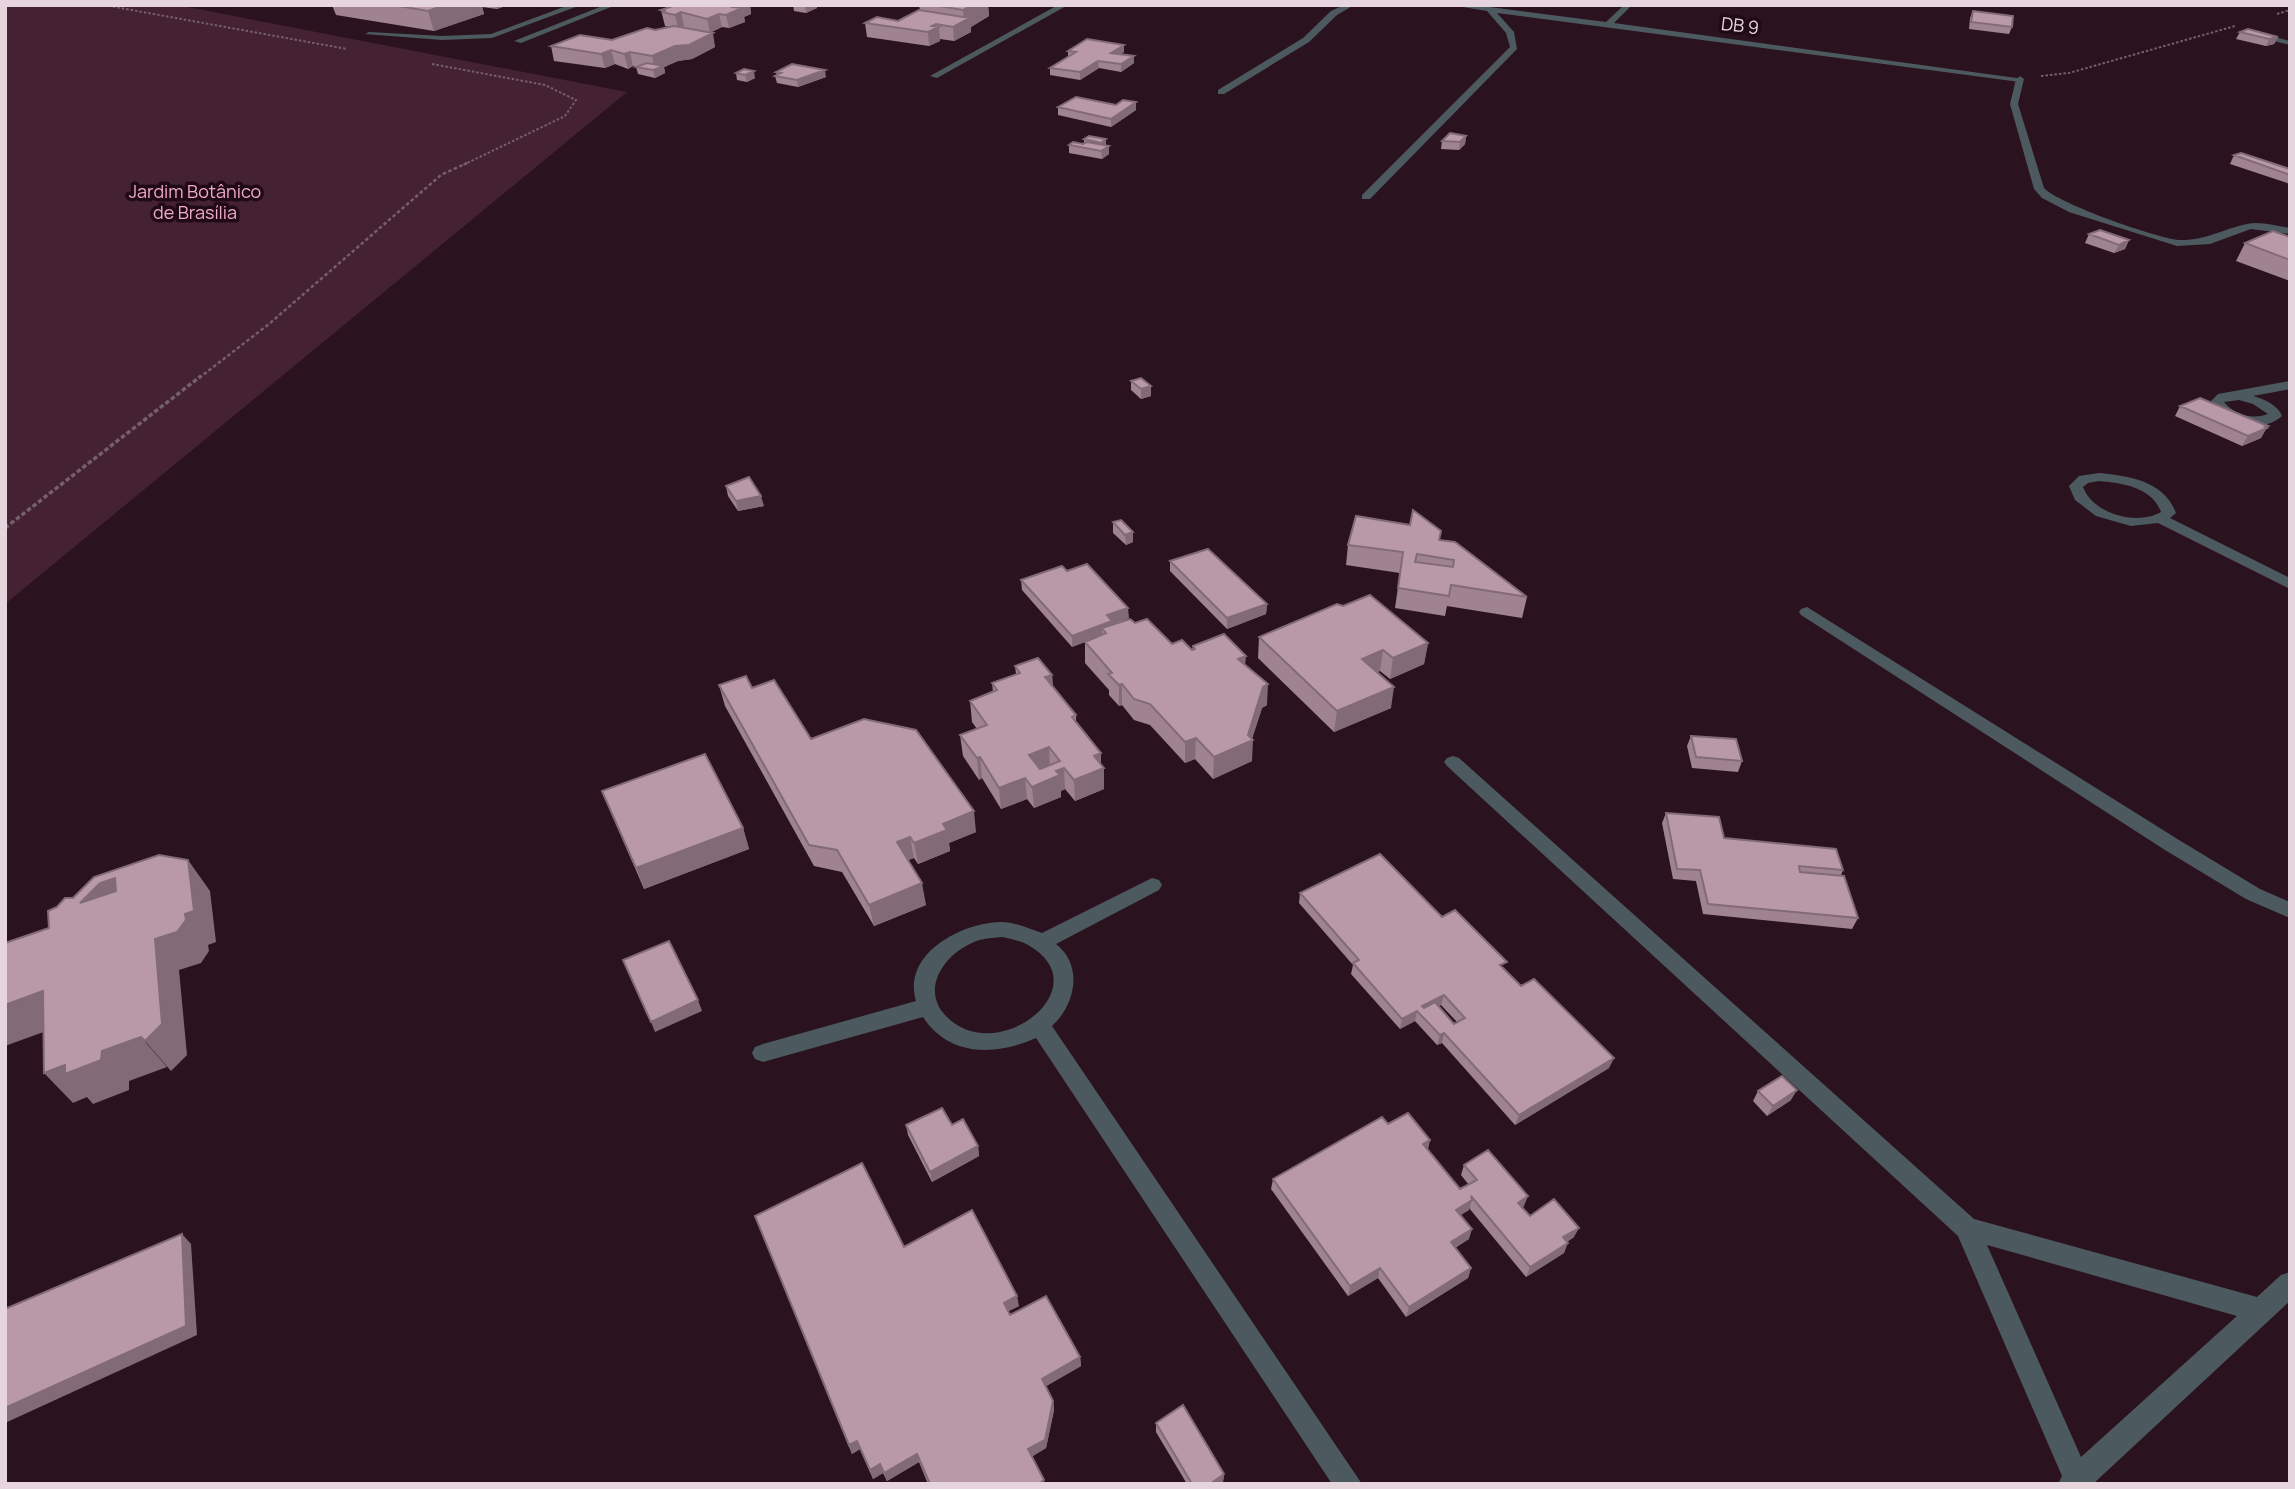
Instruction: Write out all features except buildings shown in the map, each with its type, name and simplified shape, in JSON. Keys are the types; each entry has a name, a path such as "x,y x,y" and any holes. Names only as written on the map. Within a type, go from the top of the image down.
{"street":[{"path":"369,34 442,38 492,36 577,5"},
{"path":"518,41 612,5"},
{"path":"934,76 1064,5"},
{"path":"1221,92 1306,40 1335,13 1350,5"},
{"name":"DB 9","path":"1455,5 2020,79"},
{"path":"1608,25 1628,5"},
{"path":"1366,197 1514,47 1510,32 1490,10"},
{"path":"2254,34 2290,43"},
{"path":"2020,79 2014,104 2039,189 2053,200 2073,210 2177,243 2210,241 2250,226 2290,231"},
{"path":"2288,407 2273,419 2257,421 2229,414 2222,410 2217,401 2230,396 2290,385"},
{"path":"2230,396 2249,398 2266,405 2274,412 2273,419"},
{"path":"2162,520 2169,513 2167,503 2157,493 2139,484 2099,477 2084,480 2076,486 2077,495 2087,506 2105,515 2146,523 2162,520 2290,584"},
{"path":"1807,612 2172,845 2253,894 2290,910"},
{"path":"1453,762 1967,1228 2075,1481 2290,1284"},
{"path":"1043,942 1152,885"},
{"path":"1003,929 1024,933 1043,942 1058,956 1065,974 1063,993 1055,1011 1040,1026 1020,1037 998,1042 974,1042 953,1035 936,1022 926,1006 923,988 929,969 941,953 958,940 980,931 1003,929"},
{"path":"763,1053 926,1006"},
{"path":"1040,1026 1348,1484"},
{"path":"1967,1228 2259,1311"}],"path":[{"path":"104,5 352,50"},
{"path":"2277,14 2290,10"},
{"path":"2020,79 2069,73 2238,25"},
{"path":"5,528 270,324 441,175 565,116 576,100 545,85 421,62"}],"green space":[{"name":"Jardim Botânico de Brasília","path":"5,5 177,5 627,92 5,604"}]}
